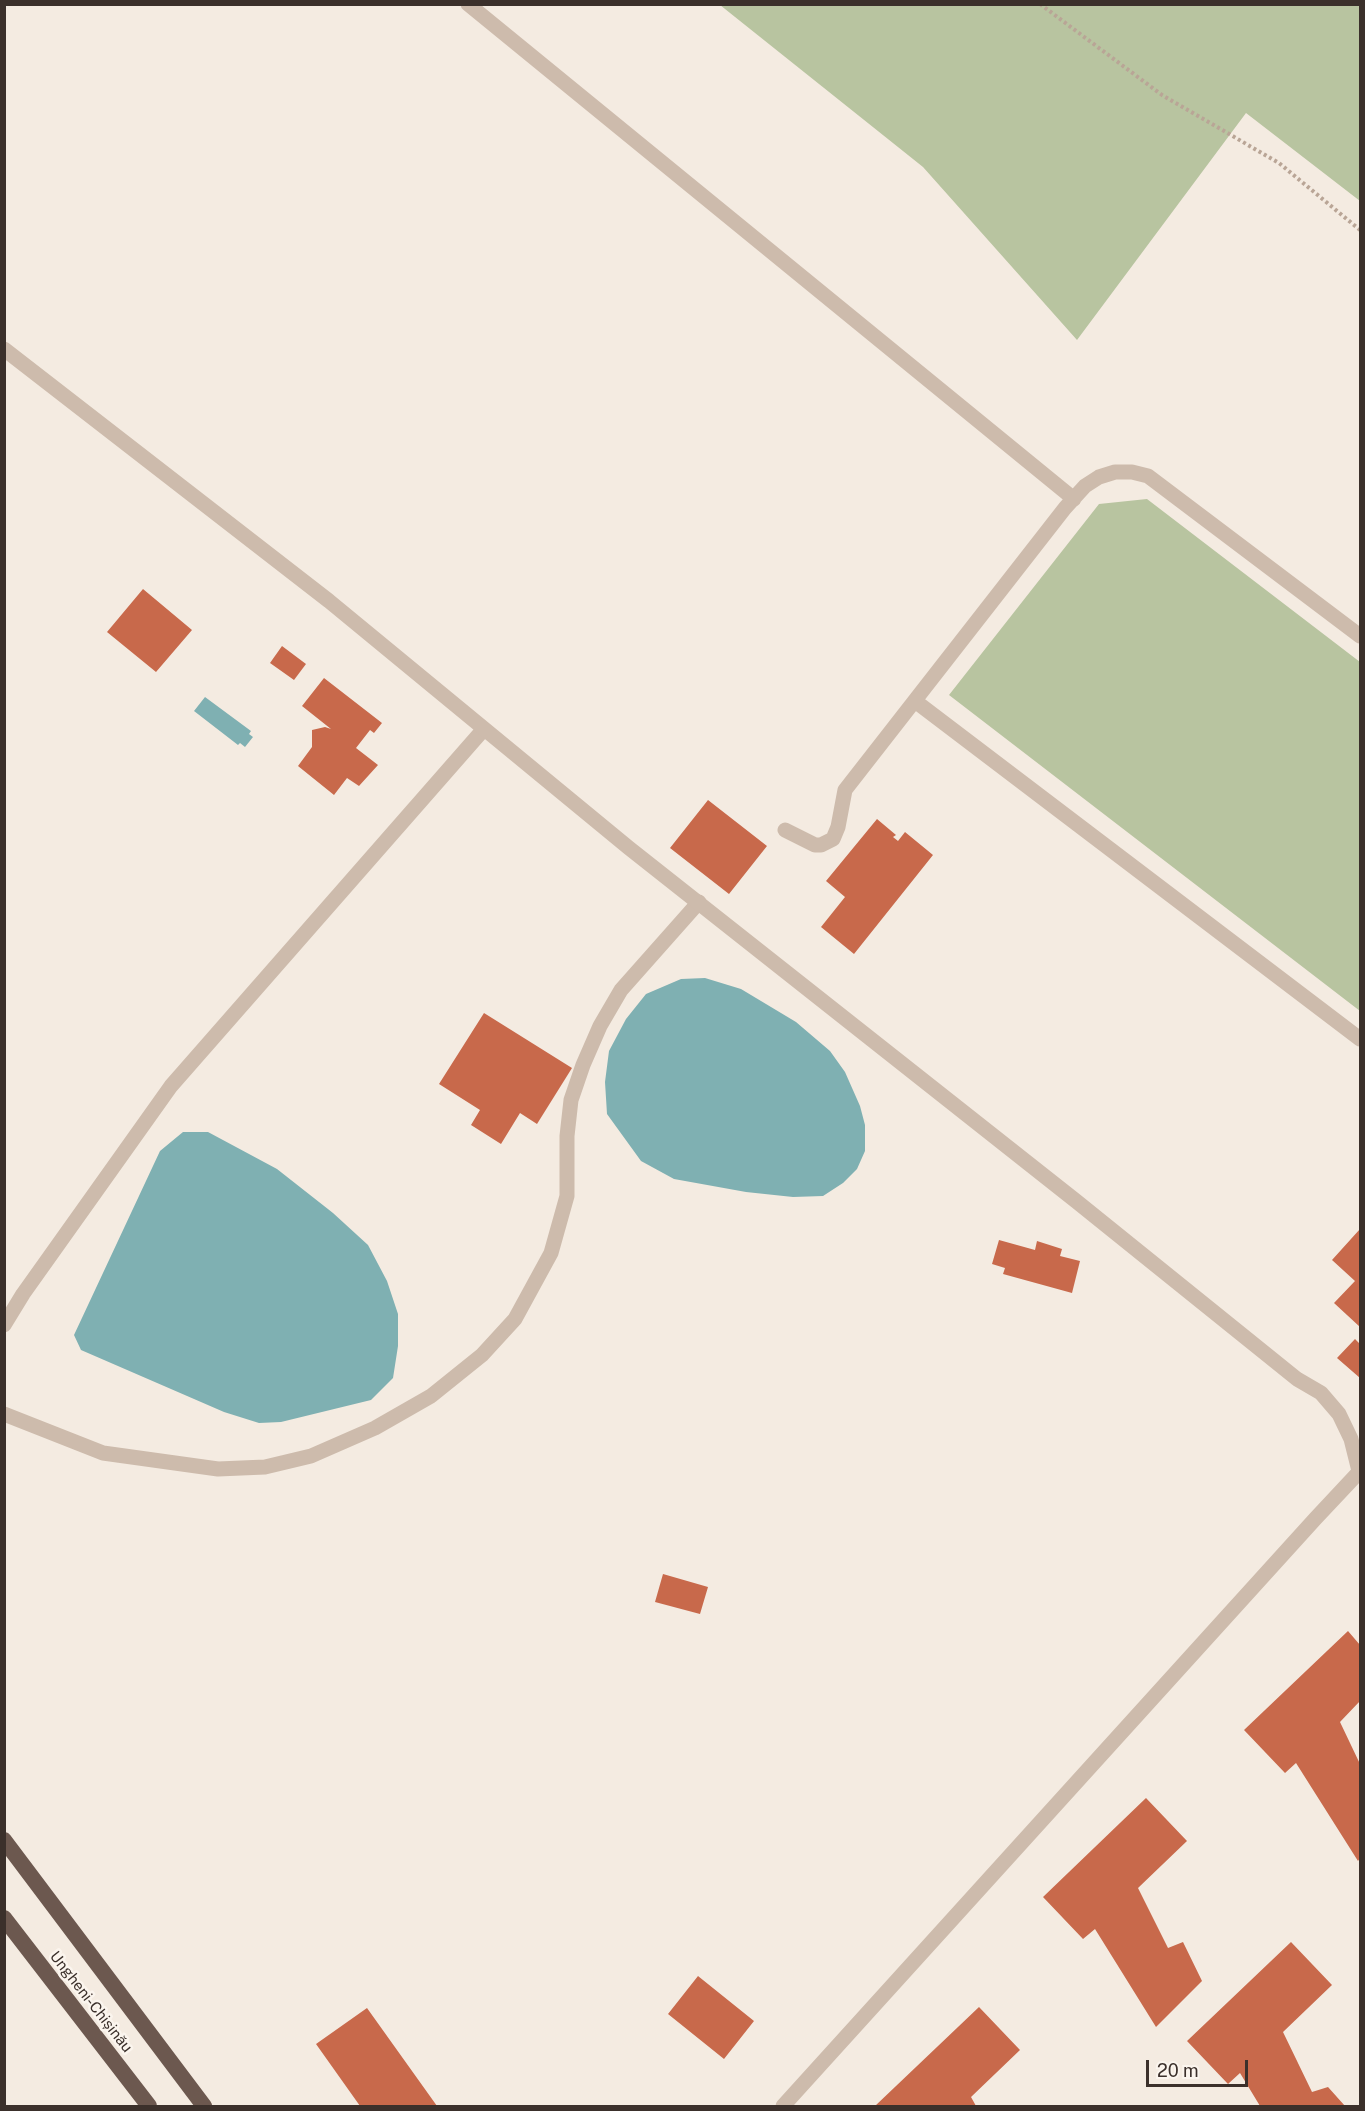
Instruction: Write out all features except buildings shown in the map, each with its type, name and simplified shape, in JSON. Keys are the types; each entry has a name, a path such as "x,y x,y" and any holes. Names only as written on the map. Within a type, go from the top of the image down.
{"highway":[{"path":"4,1840 204,2106"},
{"name":"Ungheni-Chișinău","path":"4,1918 149,2106"}],"street":[{"path":"468,4 1074,499"},
{"path":"4,348 329,601 629,848 1297,1379 1321,1393 1339,1414 1351,1439 1360,1470 783,2106"},
{"path":"785,830 815,846 821,846 833,839 846,790 1074,499 1085,486 1099,477 1115,472 1132,472 1148,476 1360,636"},
{"path":"915,701 1360,1039"},
{"path":"4,1325 171,1086 483,730"},
{"path":"4,1414 103,1453 230,1469 265,1467 311,1456 375,1428 431,1396 482,1355 514,1319 551,1253 567,1196 567,1136 571,1100 583,1065 600,1026 621,990 699,902"}],"path":[{"path":"1040,4 1162,95 1279,163 1360,230"}],"green space":[{"path":"720,5 1360,5 1360,201 1246,113 1077,340 923,167"},
{"path":"1147,499 1360,662 1360,1011 949,695 1099,504"}],"water":[{"path":"205,697 251,731 249,734 253,737 245,747 240,743 238,745 194,711"},
{"path":"705,978 741,989 796,1022 830,1051 845,1072 860,1106 865,1125 865,1151 857,1169 843,1183 823,1196 793,1197 746,1192 674,1179 641,1161 607,1114 605,1082 609,1051 626,1019 646,994 681,979"},
{"path":"183,1132 208,1132 277,1169 333,1213 368,1245 387,1281 398,1314 398,1346 393,1378 371,1400 281,1422 259,1423 224,1412 81,1350 74,1335 160,1151"}]}
